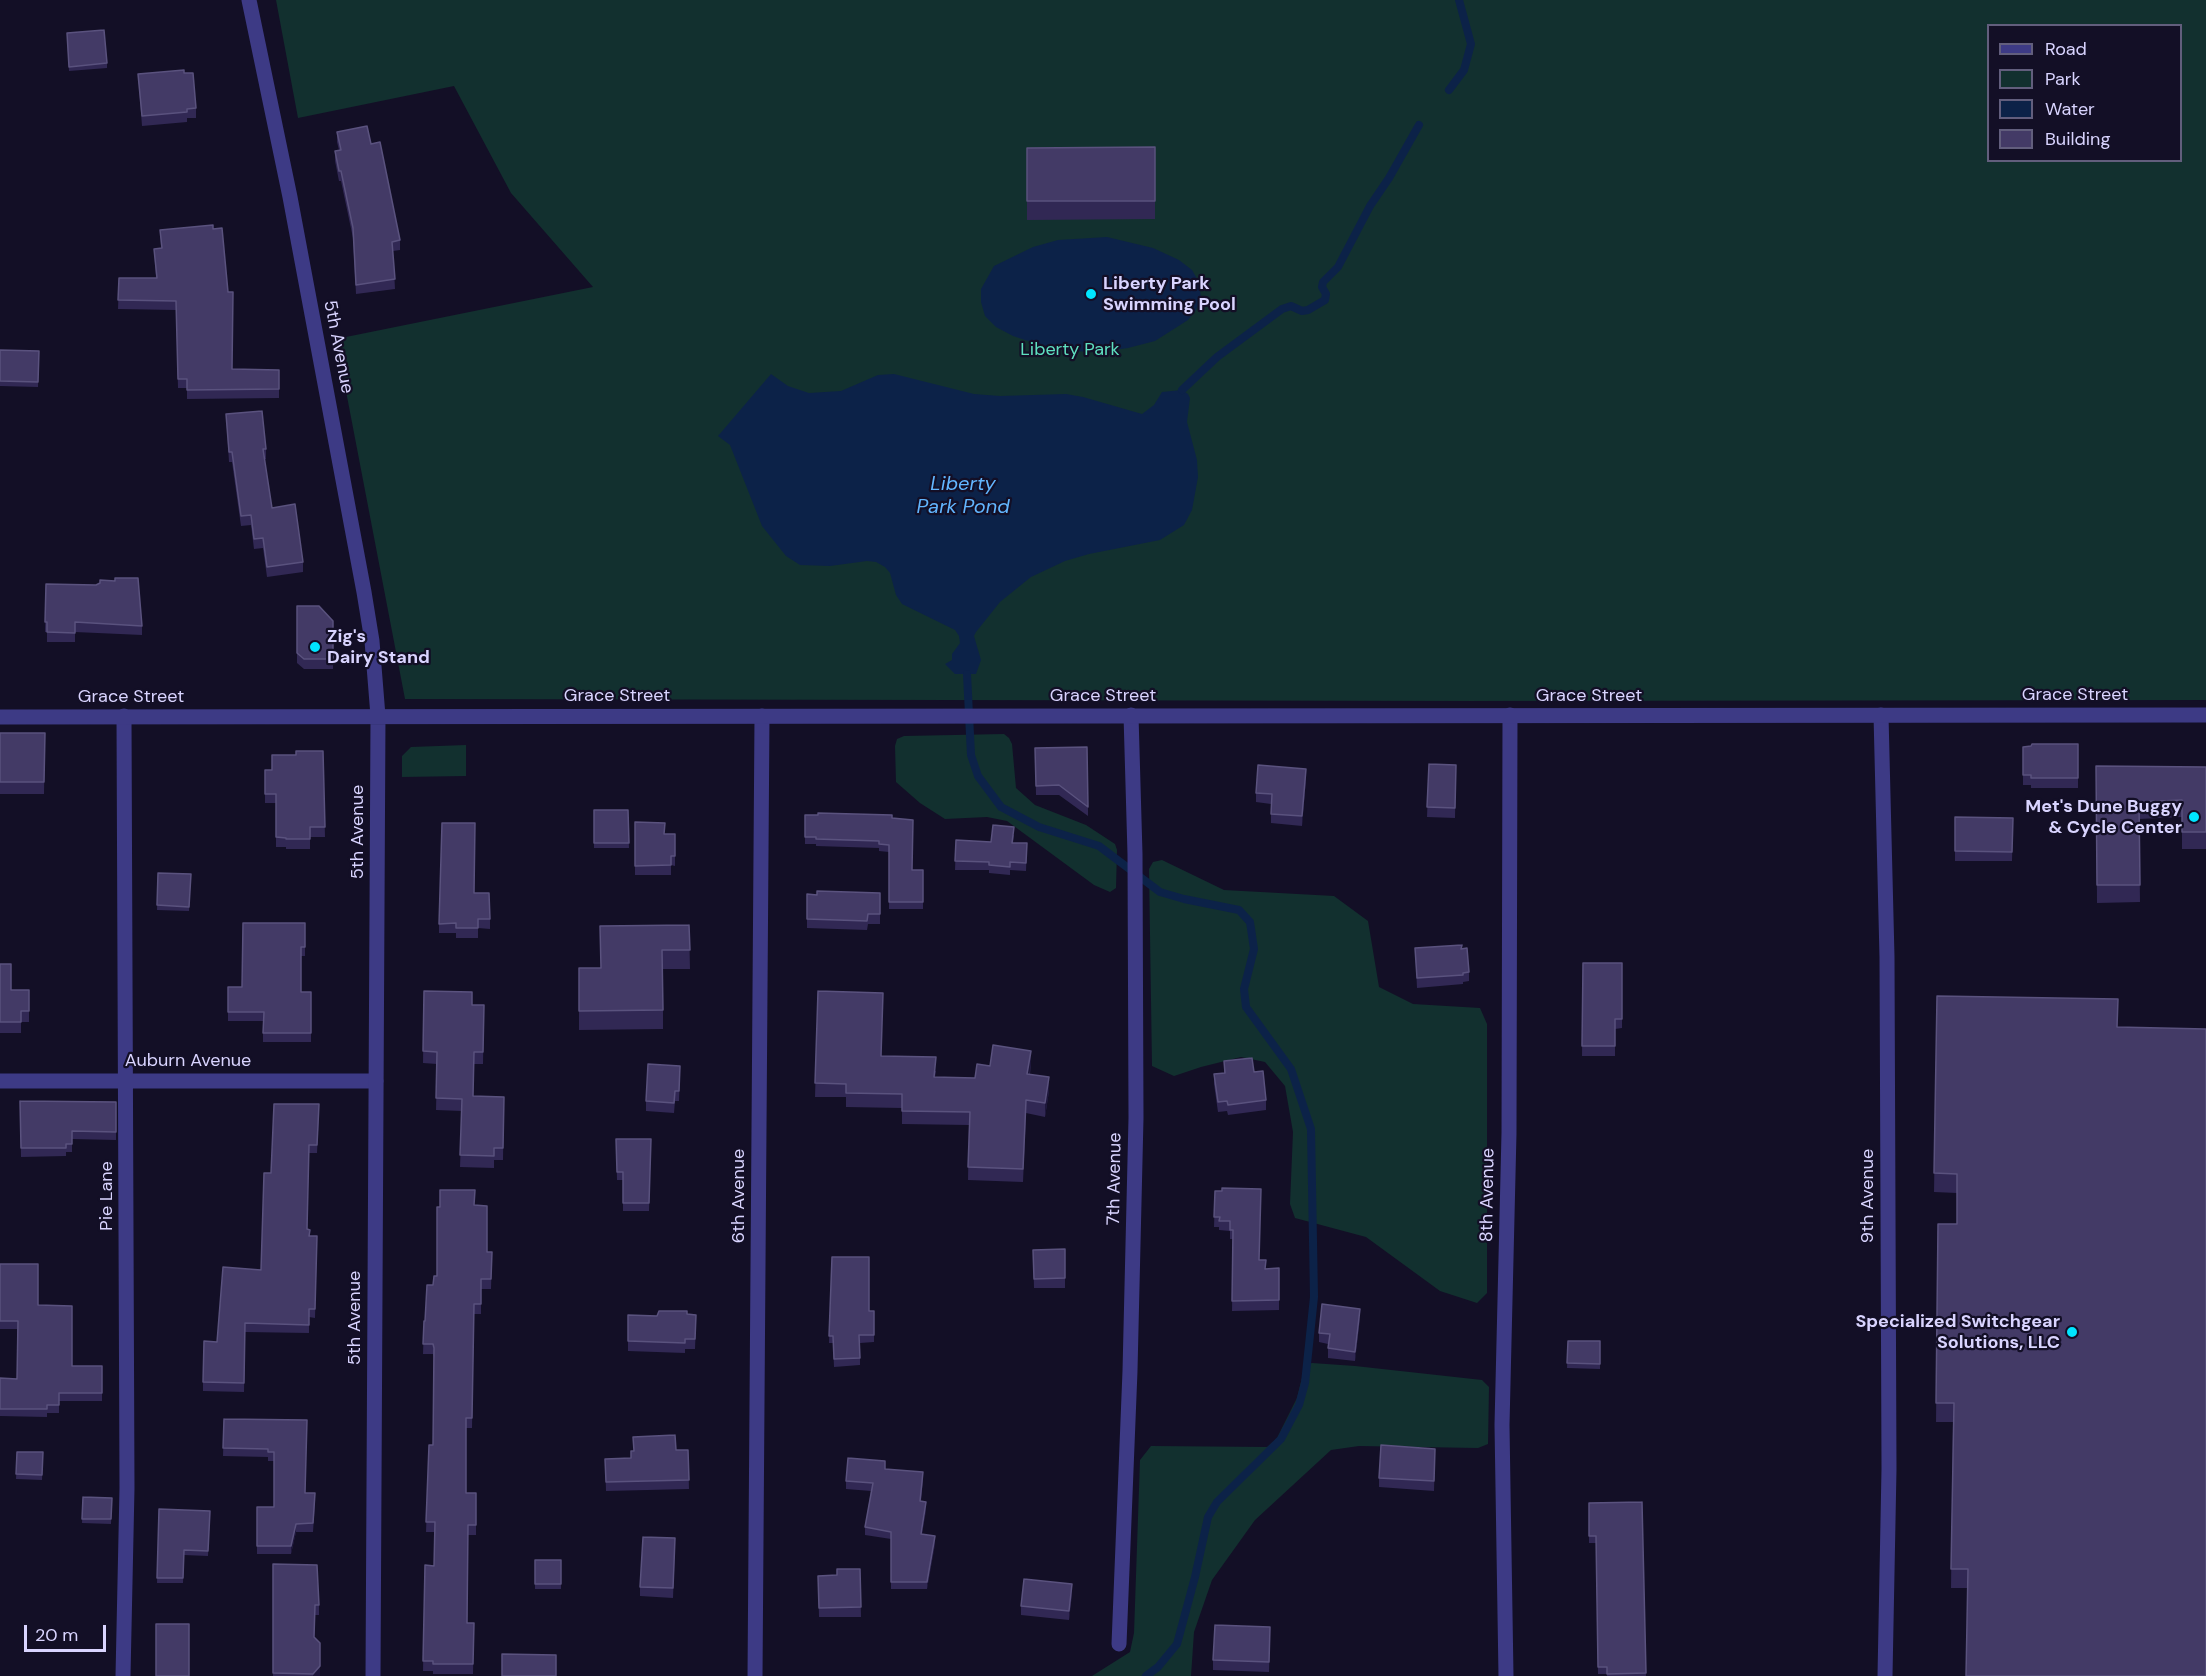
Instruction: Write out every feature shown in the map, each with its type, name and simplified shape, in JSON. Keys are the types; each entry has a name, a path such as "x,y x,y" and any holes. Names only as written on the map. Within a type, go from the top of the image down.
{"street":[{"name":"5th Avenue","path":"249,0 290,197 364,592 372,641 378,716 373,1676"},
{"name":"7th Avenue","path":"1119,1644 1136,1118 1136,854 1131,715"},
{"name":"8th Avenue","path":"1506,1676 1502,1425 1509,1133 1510,715"},
{"name":"9th Avenue","path":"1881,715 1887,957 1889,1469 1885,1676"},
{"name":"Grace Street","path":"0,717 2206,715"},
{"name":"Pie Lane","path":"123,1676 128,1488 124,716"},
{"name":"6th Avenue","path":"755,1676 762,716"},
{"name":"Auburn Avenue","path":"0,1081 376,1081"}],"green space":[{"name":"Liberty Park","path":"276,0 2206,0 2206,700 405,699 336,339 593,287 511,193 454,86 298,118"},
{"path":"1004,734 1012,744 1016,788 1035,805 1086,825 1115,844 1117,850 1116,888 1110,892 1094,885 1007,821 987,817 945,819 920,803 896,782 895,746 897,739 904,736"},
{"path":"466,745 466,776 402,777 402,756 411,747"},
{"path":"1162,860 1224,890 1334,896 1368,921 1379,987 1413,1004 1480,1008 1487,1024 1487,1293 1477,1303 1440,1291 1366,1237 1295,1218 1290,1204 1293,1132 1285,1086 1265,1062 1241,1057 1174,1076 1152,1066 1149,869 1153,862"},
{"path":"1312,1363 1482,1380 1489,1387 1488,1444 1478,1448 1359,1446 1331,1450 1255,1520 1212,1580 1194,1632 1191,1676 1092,1676 1130,1652 1134,1633 1140,1460 1151,1446 1267,1447 1277,1438 1297,1398 1305,1365"}],"water":[{"name":"Liberty Park Swimming Pool","path":"1107,237 1153,248 1179,260 1192,270 1199,282 1201,298 1196,310 1188,320 1155,341 1100,352 1067,351 1037,344 1013,336 996,327 985,316 981,302 981,289 994,266 1033,247 1058,240"},
{"name":"Liberty Park Pond","path":"771,374 788,386 809,393 841,391 878,375 894,374 974,394 1000,396 1066,394 1142,414 1154,405 1162,392 1182,390 1190,398 1187,422 1197,460 1198,477 1192,510 1184,525 1160,540 1089,554 1065,561 1031,577 1000,602 976,632 974,636 981,660 976,674 955,674 945,664 952,660 952,654 960,643 959,636 955,630 902,604 896,595 890,573 885,567 876,562 867,561 830,566 800,565 786,556 762,526 730,445 718,436"}],"building":[{"path":"104,30 107,63 69,67 67,33"},
{"path":"184,70 184,73 193,73 196,108 187,109 187,112 142,116 138,74"},
{"path":"367,126 371,144 380,142 400,240 392,242 395,279 356,285 353,228 335,151 341,150 337,132"},
{"path":"1155,147 1155,201 1027,201 1027,148"},
{"path":"213,225 213,229 222,228 228,292 233,292 232,369 279,370 279,389 187,390 187,379 178,379 176,301 118,300 119,278 157,278 154,249 162,248 160,230"},
{"path":"0,350 39,351 38,382 0,381"},
{"path":"262,411 266,449 263,449 272,508 295,504 303,562 267,567 263,538 254,539 251,515 241,516 232,452 229,452 226,414"},
{"path":"115,578 138,578 142,626 75,622 75,633 47,632 46,584 96,585 100,583 100,580 115,581"},
{"name":"Zig's Dairy Stand","path":"297,606 319,606 333,621 333,659 304,659 297,653"},
{"path":"0,733 45,733 44,782 0,782"},
{"path":"2032,744 2078,744 2078,778 2031,778 2031,775 2023,775 2023,747"},
{"path":"1087,747 1088,807 1059,785 1036,786 1035,748"},
{"path":"296,751 323,751 325,827 310,827 310,839 276,837 276,794 265,794 265,770 272,770 272,755 296,755"},
{"path":"1429,764 1456,765 1455,808 1427,807"},
{"path":"1258,765 1306,769 1302,816 1271,814 1272,794 1256,793"},
{"path":"2096,766 2206,767 2206,832 2182,832 2182,800 2139,802 2140,885 2097,885"},
{"path":"594,810 628,810 629,843 594,843"},
{"path":"818,813 892,815 892,818 913,820 912,870 923,870 923,902 889,902 889,845 879,844 879,841 805,837 805,815 818,815"},
{"path":"1955,817 2013,818 2012,852 1955,851"},
{"path":"635,822 665,823 664,834 675,834 675,856 671,856 671,865 635,866"},
{"path":"442,823 475,823 474,893 489,893 490,919 478,919 478,928 456,928 456,923 439,924"},
{"path":"993,825 1014,827 1012,843 1027,843 1026,863 1010,862 1010,867 989,865 989,862 955,861 956,840 991,842"},
{"path":"158,873 191,874 189,907 157,905"},
{"path":"817,891 880,893 880,914 868,914 867,921 807,919 807,894 817,895"},
{"path":"243,923 305,923 305,947 301,947 301,992 311,992 311,1033 263,1033 264,1012 228,1012 228,987 242,987"},
{"path":"689,925 690,950 662,950 663,1010 579,1011 579,968 601,968 600,926"},
{"path":"1462,945 1461,949 1467,948 1469,972 1463,975 1417,978 1415,948"},
{"path":"1583,963 1622,963 1622,1019 1615,1019 1615,1046 1582,1046"},
{"path":"0,964 11,964 11,990 29,990 29,1011 21,1011 21,1022 0,1022"},
{"path":"424,991 472,992 472,1005 484,1005 483,1052 474,1052 473,1096 504,1097 503,1148 494,1148 494,1156 460,1155 462,1099 436,1098 437,1052 423,1051"},
{"path":"818,991 883,993 881,1056 936,1057 934,1077 975,1078 977,1064 990,1066 993,1045 1031,1051 1027,1074 1049,1077 1045,1103 1026,1100 1023,1169 968,1167 970,1112 902,1111 902,1094 846,1093 846,1084 815,1083"},
{"name":"Specialized Switchgear Solutions, LLC","path":"1937,996 2118,999 2117,1027 2206,1029 2206,1676 1966,1676 1968,1569 1951,1569 1954,1403 1936,1403 1938,1224 1957,1224 1957,1174 1934,1173"},
{"path":"1252,1058 1254,1072 1263,1071 1266,1100 1228,1105 1227,1101 1218,1102 1214,1074 1225,1073 1224,1061"},
{"path":"648,1064 680,1066 679,1091 675,1091 674,1103 646,1101"},
{"path":"20,1101 116,1102 116,1132 72,1131 72,1144 66,1144 66,1148 21,1148"},
{"path":"274,1104 319,1104 317,1145 309,1145 307,1229 310,1230 309,1236 317,1236 315,1309 309,1309 309,1325 245,1323 244,1383 203,1382 204,1341 217,1342 223,1267 261,1270 264,1173 271,1173"},
{"path":"616,1139 651,1139 649,1203 623,1203 623,1172 617,1172"},
{"path":"1222,1188 1261,1189 1259,1260 1266,1260 1265,1269 1279,1268 1279,1300 1232,1301 1233,1230 1230,1230 1230,1221 1219,1221 1220,1217 1214,1217 1215,1191 1222,1191"},
{"path":"440,1190 475,1190 474,1205 487,1206 487,1252 492,1252 491,1279 481,1279 481,1304 474,1304 472,1418 466,1418 466,1493 476,1493 476,1525 468,1525 467,1623 474,1623 473,1664 433,1664 433,1661 423,1661 425,1565 434,1566 435,1522 426,1522 429,1445 433,1445 434,1348 433,1344 423,1344 427,1285 433,1285 434,1276 437,1276 437,1207 440,1207"},
{"path":"1065,1249 1065,1278 1034,1279 1033,1250"},
{"path":"832,1257 869,1257 869,1311 874,1311 874,1335 859,1335 860,1358 834,1359 833,1336 829,1336"},
{"path":"0,1264 38,1264 38,1305 72,1306 72,1366 102,1366 102,1393 59,1393 59,1405 47,1405 47,1409 0,1409 0,1378 17,1379 18,1321 0,1321"},
{"path":"1322,1304 1360,1309 1355,1352 1328,1348 1330,1334 1319,1333"},
{"path":"659,1311 687,1311 687,1314 696,1315 695,1339 685,1339 685,1343 628,1341 628,1315 657,1316"},
{"path":"1568,1341 1600,1341 1600,1364 1567,1363"},
{"path":"224,1419 307,1420 305,1493 315,1493 313,1523 296,1524 291,1546 257,1546 257,1507 274,1507 274,1452 268,1452 268,1449 223,1448"},
{"path":"675,1435 676,1450 688,1450 689,1480 606,1482 605,1459 631,1458 631,1451 634,1451 633,1437"},
{"path":"1381,1445 1435,1449 1434,1481 1379,1478"},
{"path":"17,1452 43,1452 42,1475 16,1474"},
{"path":"848,1458 885,1461 885,1469 923,1472 920,1501 926,1502 921,1534 935,1536 927,1582 891,1582 891,1532 865,1527 873,1483 846,1481"},
{"path":"83,1497 112,1498 111,1519 82,1519"},
{"path":"1642,1502 1646,1673 1607,1674 1607,1667 1598,1667 1596,1536 1589,1536 1589,1503"},
{"path":"159,1509 210,1511 208,1551 184,1550 183,1578 157,1578"},
{"path":"643,1537 675,1538 673,1588 640,1587"},
{"path":"535,1560 561,1560 561,1584 535,1584"},
{"path":"273,1564 317,1565 319,1605 315,1605 314,1637 320,1643 320,1666 313,1674 273,1673"},
{"path":"837,1569 860,1569 861,1607 819,1608 818,1576 837,1575"},
{"path":"1024,1579 1072,1584 1069,1611 1021,1606"},
{"path":"156,1624 189,1624 189,1676 156,1676"},
{"path":"1215,1625 1270,1627 1269,1662 1213,1660"},
{"path":"502,1654 556,1655 556,1676 502,1676"}],"waterway":[{"path":"1449,90 1464,70 1471,44 1459,0"},
{"path":"1182,390 1217,357 1282,309 1291,306 1302,311 1308,310 1325,300 1323,282 1338,267 1370,206 1419,125"},
{"path":"967,674 971,755 978,776 1001,807 1039,827 1099,846 1160,892 1239,910 1250,922 1254,949 1244,989 1246,1007 1291,1069 1311,1129 1314,1297 1305,1383 1299,1405 1281,1439 1217,1502 1208,1517 1177,1644 1158,1667 1146,1676"}],"place":[{"name":"Liberty Park Swimming Pool","path":"1091,294"},
{"name":"Zig's Dairy Stand","path":"315,647"},
{"name":"Met's Dune Buggy & Cycle Center","path":"2194,817"},
{"name":"Specialized Switchgear Solutions, LLC","path":"2072,1332"}]}
